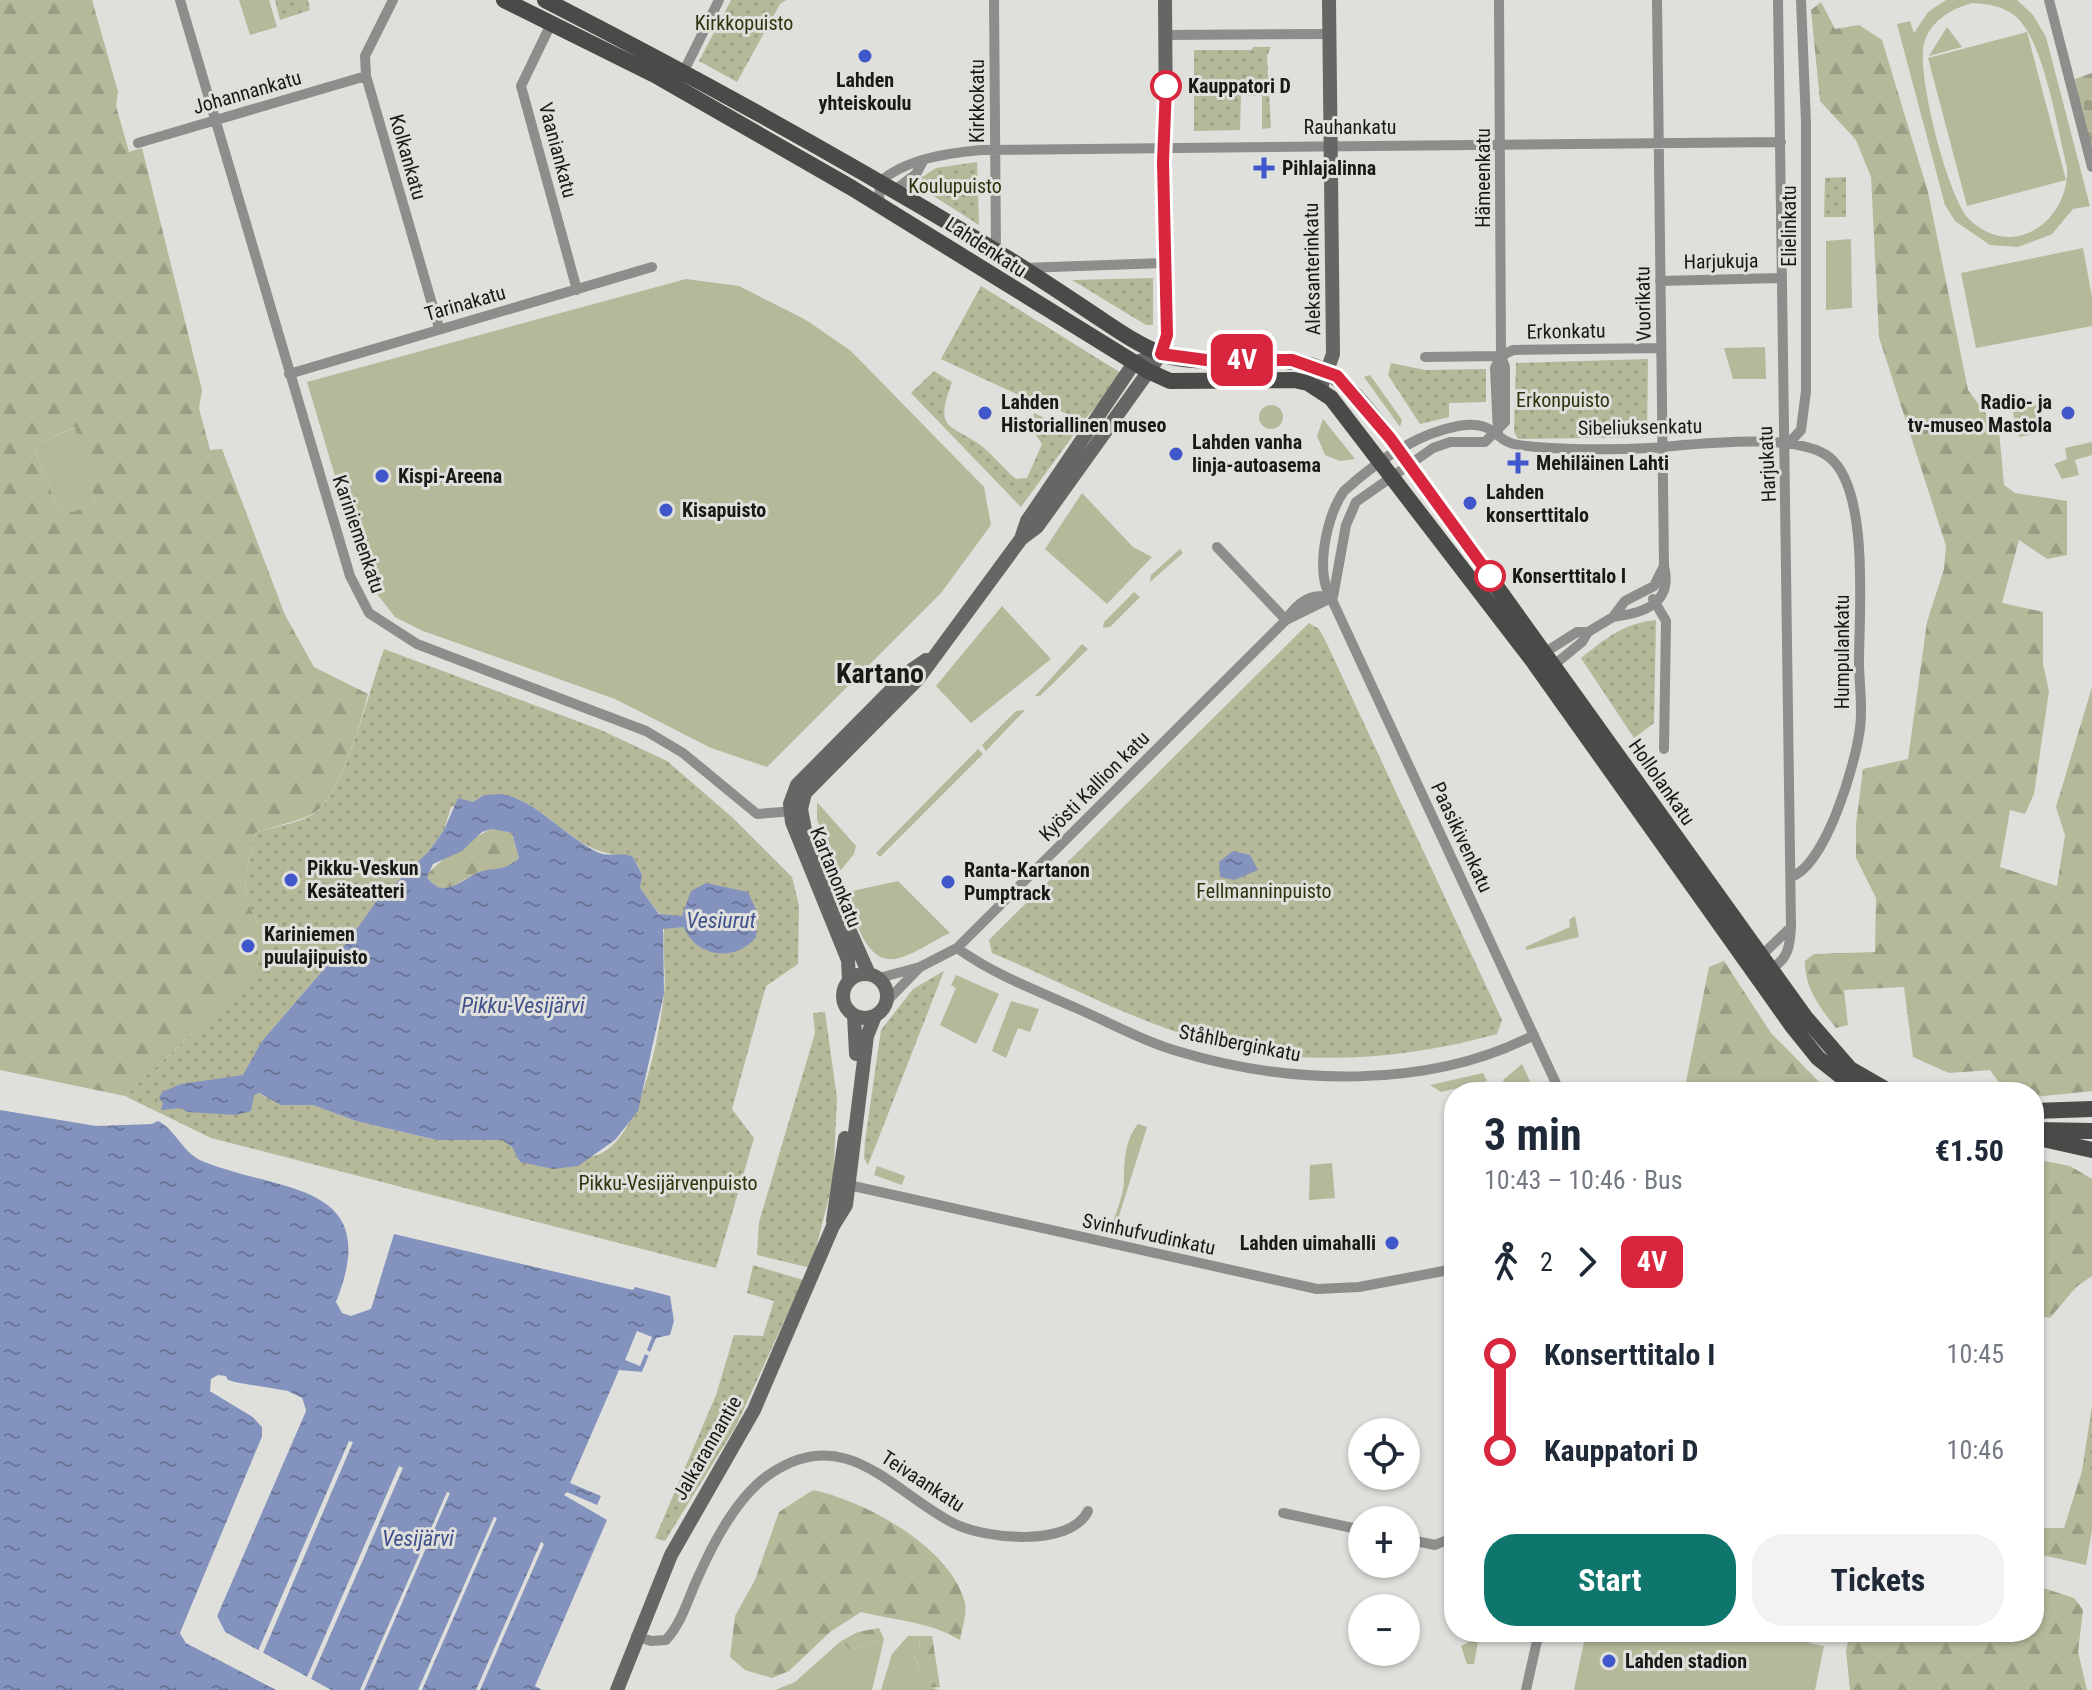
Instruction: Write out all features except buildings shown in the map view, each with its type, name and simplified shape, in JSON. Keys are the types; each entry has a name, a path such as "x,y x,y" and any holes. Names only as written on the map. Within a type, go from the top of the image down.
{"main road":[{"name":"Lahdenkatu","path":"504,0 677,87 879,203 1141,367 1170,381 1282,379 1308,383 1320,390"},
{"name":"Lahdenkatu","path":"545,0 684,71 888,186 1023,268 1132,340 1161,354 1206,360 1292,360 1328,371"},
{"path":"1161,354 1167,335 1164,263 1165,0"},
{"name":"Aleksanterinkatu","path":"1320,390 1333,354 1329,0"},
{"name":"Kartanonkatu","path":"795,810 805,793 918,679 1021,539 1037,527 1141,367 1161,354"},
{"path":"1328,371 1345,383 1394,443"},
{"path":"1320,390 1331,398 1392,477"},
{"name":"Hollolankatu","path":"1394,443 1754,970 1818,1058 1860,1082"},
{"name":"Hollolankatu","path":"1392,477 1544,663 1828,1046 1865,1082"},
{"name":"Kartanonkatu","path":"849,980 848,960 795,810 793,791 910,671 933,656"},
{"name":"Kartanonkatu","path":"795,810 856,951 874,976"},
{"path":"874,976 886,989 886,1002 875,1016 854,1015 843,1000 849,980 874,976"},
{"name":"Jalkarannantie","path":"617,1690 636,1636 691,1515 754,1410 833,1226 846,1205 844,1184 858,1046 854,1015"},
{"name":"Jalkarannantie","path":"844,1184 867,1036 875,1016"},
{"path":"2044,1111 2092,1109"},
{"path":"2044,1130 2092,1131"},
{"path":"2044,1139 2092,1150"}],"street":[{"name":"Kariniemenkatu","path":"180,0 350,576 369,613 417,644 646,731 683,753 757,814 795,810"},
{"name":"Kolkankatu","path":"393,0 365,56 366,76 439,328"},
{"path":"677,87 719,0"},
{"name":"Kirkkokatu","path":"994,0 996,251"},
{"name":"Hämeenkatu","path":"1498,433 1495,368 1501,356 1499,0"},
{"name":"Vuorikatu","path":"1656,602 1667,590 1664,566 1657,0"},
{"name":"Harjukatu","path":"1772,969 1788,951 1791,927 1787,445 1781,406 1778,0"},
{"name":"Elielinkatu","path":"1787,445 1801,430 1806,391 1806,123 1801,0"},
{"path":"2049,0 2092,167"},
{"name":"Vaaniankatu","path":"551,24 521,86 577,290"},
{"path":"1166,35 1329,34"},
{"name":"Johannankatu","path":"138,143 366,76"},
{"name":"Rauhankatu","path":"879,203 902,167 954,154 995,150 1781,142"},
{"name":"Rauhankatu","path":"888,186 922,163"},
{"path":"1023,268 1164,263"},
{"name":"Tarinakatu","path":"289,374 652,267"},
{"name":"Harjukuja","path":"1660,281 1782,278"},
{"name":"Erkonkatu","path":"1425,357 1501,356 1513,350 1661,348"},
{"name":"Sibeliuksenkatu","path":"1381,463 1394,443 1461,425 1485,424 1514,445 1787,445"},
{"path":"1333,597 1350,512 1356,502 1392,477 1414,470 1441,444 1485,442 1498,433"},
{"name":"Humpulankatu","path":"1787,445 1815,449 1830,458 1844,476 1858,545 1860,603 1860,727 1852,769 1813,859 1791,877"},
{"name":"Paasikivenkatu","path":"1381,463 1357,479 1338,500 1324,553 1323,577 1555,1082"},
{"path":"1217,547 1286,620"},
{"path":"1544,663 1582,642 1588,632 1613,617 1625,601 1654,586 1664,566"},
{"name":"Vuorikatu","path":"1647,590 1666,621 1664,749"},
{"name":"Kyösti Kallion katu","path":"874,976 920,967 957,948 1286,620 1296,605 1320,595 1333,597"},
{"path":"1613,617 1629,615 1656,602"},
{"path":"1772,969 1754,970 1761,953 1791,927"},
{"name":"Ståhlberginkatu","path":"957,948 1018,982 1175,1051 1266,1069 1314,1075 1391,1075 1492,1053 1534,1035"},
{"name":"Kyösti Kallion katu","path":"886,1002 920,967"},
{"name":"Svinhufvudinkatu","path":"844,1184 1317,1289 1359,1287 1444,1271"},
{"name":"Teivaankatu","path":"636,1636 651,1641 666,1640 678,1627 699,1574 728,1521 754,1487 773,1471 798,1460 821,1456 854,1460 969,1530 1020,1536 1050,1535 1074,1528 1088,1511"},
{"path":"1283,1513 1348,1527"},
{"path":"1420,1542 1435,1545 1444,1541"},
{"path":"1526,1690 1537,1642"}],"green space":[{"path":"0,0 92,0 118,92 116,106 129,152 142,148 202,390 199,408 210,450 222,449 285,615 314,667 368,694 340,777 323,805 307,816 255,833 246,876 247,897 266,937 252,977 125,1096 0,1070","holes":["75,427 95,502 73,512 58,508 34,448"]},
{"path":"239,0 269,0 277,27 250,35"},
{"path":"275,0 308,0 310,10 280,20"},
{"name":"Kirkkopuisto","path":"731,0 786,0 780,4 737,82 699,61"},
{"path":"1946,0 2017,0 2033,15 2046,37 2090,206 2073,209 2052,234 2018,247 1990,245 1955,221 1945,205 1897,24 1910,21 1914,33 1928,12","holes":["1973,3 2000,8 2014,15 2034,43 2048,85 2067,167 2065,187 2049,219 2020,236 2003,237 1986,231 1969,219 1943,162 1929,107 1923,59 1927,36 1937,22 1950,12"]},
{"path":"1821,2 1835,29 1859,25 1882,40 1928,192 1968,390 1999,431 2004,485 2015,493 2067,501 2067,555 2047,559 2019,540 2002,603 2043,612 2043,664 2049,691 2034,794 2025,814 2010,810 2000,867 2057,886 2065,835 2056,807 2092,687 2092,1091 2044,1096 2044,1082 1999,1082 1990,1070 1949,1073 1913,1057 1904,987 1844,990 1848,1025 1836,1028 1819,1005 1807,980 1805,961 1814,954 1875,952 1876,898 1856,858 1856,824 1863,769 1908,759 1927,622 1944,569 1946,546 1879,337 1871,177 1856,140 1820,101 1811,10"},
{"path":"1947,27 1962,47 1929,56"},
{"path":"2027,32 2066,180 1967,206 1928,58"},
{"path":"1253,47 1271,47 1267,56 1271,128 1262,129 1262,96 1241,96 1240,130 1194,131 1194,50 1252,50"},
{"path":"2092,73 2092,165 2075,79"},
{"name":"Koulupuisto","path":"977,162 979,225 913,183 936,168"},
{"path":"1846,177 1846,217 1824,217 1825,178"},
{"path":"1851,239 1852,308 1826,310 1826,241"},
{"path":"2083,248 2092,297 2092,326 1976,348 1961,273"},
{"path":"1153,278 1153,325 1146,325 1072,280"},
{"name":"Kisapuisto","path":"686,279 739,286 806,320 851,351 984,487 991,525 941,593 767,767 711,748 615,699 423,631 395,617 366,580 307,382"},
{"path":"981,286 1121,373 1114,387 1085,419 1040,405 941,359"},
{"path":"1765,347 1766,379 1733,379 1724,348"},
{"name":"Erkonpuisto","path":"1648,359 1647,437 1518,439 1514,432 1516,363"},
{"path":"1391,363 1425,370 1486,369 1486,402 1449,403 1449,417 1420,424 1388,375"},
{"path":"934,371 952,382 944,411 948,425 984,448 1016,479 1027,478 1042,444 1030,427 1034,413 1075,433 1021,507 911,393"},
{"path":"1370,375 1402,420 1400,427 1364,377"},
{"path":"2039,404 2047,432 2019,437 2012,409"},
{"path":"1271,405 1282,412 1283,417 1276,428 1271,429 1260,422 1259,417 1266,406"},
{"path":"1323,419 1355,459 1340,461 1325,455 1317,436"},
{"path":"76,427 95,502 73,512 58,508 34,448"},
{"path":"2092,442 2092,455 2075,460 2079,475 2062,479 2054,464 2067,459 2065,448"},
{"path":"1082,493 1133,547 1152,557 1107,604 1045,549"},
{"path":"1180,549 1183,553 1150,582 1151,575"},
{"path":"1134,592 1140,597 1110,627 1103,628 1104,622"},
{"path":"1002,606 1051,659 971,723 936,686"},
{"path":"1656,620 1654,723 1634,738 1581,658 1625,628"},
{"name":"Fellmanninpuisto","path":"1309,623 1319,629 1327,644 1502,1020 1497,1034 1427,1049 1355,1057 1283,1056 1248,1051 1156,1025 992,953 989,940"},
{"path":"1082,644 1088,649 1040,696 1035,696"},
{"name":"Pikku-Vesijärvenpuisto","path":"384,649 601,730 667,761 733,818 792,877 799,906 798,964 766,986 732,1109 754,1138 716,1268 211,1138 125,1096 252,977 266,937 247,897 246,876 255,833 306,818 319,810 329,797 357,734","holes":["484,795 533,808 592,848 633,857 642,875 639,888 659,913 666,916 665,985 652,1061 635,1111 624,1132 610,1148 594,1156 520,1162 512,1147 502,1140 437,1140 356,1121 313,1105 281,1105 258,1093 262,1041 349,940 375,903 429,851 444,830 451,807 473,802"]},
{"path":"1025,710 986,751 982,745 1016,711"},
{"path":"978,749 983,754 880,857 876,853"},
{"path":"817,802 856,846 854,854 840,871 817,820"},
{"path":"492,829 512,833 519,858 515,862 503,868 476,873 448,888 434,885 427,877 445,858"},
{"path":"898,881 950,933 908,955 884,958 875,953 862,935 848,892"},
{"path":"1575,916 1579,937 1527,950 1525,947 1570,927 1569,920"},
{"path":"1724,961 1771,1033 1819,1082 1686,1082 1709,967"},
{"path":"944,971 868,1165 864,1158 865,1141 881,1030 913,989"},
{"path":"956,975 999,994 976,1044 940,1025 956,988 951,985"},
{"path":"1011,1001 1039,1009 1030,1032 1018,1028 1006,1058 992,1051"},
{"path":"825,1012 837,1098 833,1181 811,1268 757,1255 759,1222 815,1033 813,1013"},
{"path":"1522,1064 1530,1082 1504,1082"},
{"path":"1483,1073 1487,1081 1444,1082 1444,1091 1441,1092 1430,1085"},
{"path":"1138,1124 1147,1127 1113,1235 1110,1232 1124,1186 1126,1151"},
{"path":"2044,1161 2070,1166 2092,1179 2092,1276 2076,1287 2050,1318 2044,1316"},
{"path":"1332,1163 1335,1198 1309,1200 1310,1165"},
{"path":"877,1166 905,1176 902,1185 874,1175"},
{"path":"753,1265 803,1280 736,1426 665,1541 655,1538 716,1395 734,1335 763,1336 774,1301 747,1293"},
{"path":"2092,1405 2092,1471 2082,1471"},
{"path":"2082,1471 2092,1471 2092,1530 2086,1565 2044,1555 2044,1528 2064,1528"},
{"path":"813,1490 857,1504 880,1516 903,1530 943,1563 957,1583 965,1603 960,1640 925,1625 861,1612 830,1632 789,1671 772,1678 745,1670 730,1657 735,1616 755,1580 779,1512"},
{"path":"2044,1588 2074,1598 2083,1610 2078,1652 2087,1690 1850,1690 1848,1642 2044,1642"},
{"path":"879,1628 884,1639 850,1650 841,1641 858,1632"},
{"path":"908,1636 919,1636 920,1648 914,1657 928,1687 940,1690 881,1690 892,1654"},
{"path":"919,1636 932,1636 940,1687 928,1688 914,1656 920,1648"},
{"path":"884,1639 872,1690 775,1690 795,1682 841,1641 850,1650"},
{"path":"1478,1642 1474,1664 1467,1664 1461,1646"},
{"path":"1584,1642 1809,1642 1824,1646 1815,1690 1574,1690"}],"water":[{"name":"Pikku-Vesijärvi","path":"502,794 527,804 597,852 633,857 642,875 640,888 659,914 682,916 691,891 706,883 748,892 757,912 756,937 738,951 727,953 717,953 697,945 684,927 663,929 664,994 638,1111 615,1140 578,1166 553,1169 520,1162 512,1147 502,1140 437,1140 356,1121 313,1105 281,1105 259,1093 254,1095 251,1111 236,1115 187,1112 181,1108 161,1110 163,1103 159,1098 162,1092 181,1084 243,1075 262,1041 349,940 375,903 429,851 444,830 458,798 473,802 484,795","holes":["492,829 512,833 519,858 507,866 482,871 445,888 433,884 427,877 433,864 462,851 482,832"]},
{"path":"1233,851 1250,855 1258,870 1234,880 1220,877 1219,862"},
{"name":"Vesijärvi","path":"0,1110 96,1126 152,1124 158,1121 202,1161 316,1198 335,1212 347,1233 347,1262 336,1302 342,1313 351,1316 371,1309 394,1234 670,1296 674,1321 670,1335 656,1338 642,1372 619,1371 570,1483 601,1496 597,1505 567,1492 564,1495 607,1520 535,1686 542,1690 331,1690 225,1632 217,1616 306,1410 302,1398 292,1394 238,1383 218,1375 210,1391 253,1417 262,1427 262,1437 180,1633 186,1643 276,1690 0,1690"}],"pier":[{"path":"637,1331 652,1337 647,1350 650,1352 657,1338 670,1339 659,1341 644,1375 621,1375 600,1424 597,1422 619,1370 642,1372 649,1356 645,1354 640,1366 625,1360"},
{"path":"218,1375 226,1376 228,1381 288,1391 302,1398 306,1411 217,1616 225,1632 258,1651 349,1441 353,1442 263,1653 307,1677 399,1466 403,1468 311,1679 331,1690 322,1690 223,1636 213,1617 301,1410 299,1401 287,1395 227,1385 223,1380 215,1381 214,1388 255,1414 265,1424 266,1437 184,1633 188,1640 280,1690 186,1643 180,1633 262,1437 262,1427 253,1417 210,1391 211,1379"},
{"path":"447,1492 450,1493 364,1690 360,1690"},
{"path":"494,1517 497,1518 422,1690 418,1690"},
{"path":"541,1542 544,1544 480,1690 476,1690"}],"bus line":[{"name":"4V","path":"1166,86 1163,162 1167,335 1161,354 1206,360 1292,360 1337,376 1356,394 1390,438 1490,576"}],"place":[{"name":"Lahden yhteiskoulu","path":"865,56"},
{"name":"Kauppatori D","path":"1166,86"},
{"name":"Pihlajalinna","path":"1264,168"},
{"name":"Lahden Historiallinen museo","path":"985,413"},
{"name":"Radio- ja tv-museo Mastola","path":"2068,413"},
{"name":"Lahden vanha linja-autoasema","path":"1176,454"},
{"name":"Mehiläinen Lahti","path":"1518,463"},
{"name":"Kispi-Areena","path":"382,476"},
{"name":"Lahden konserttitalo","path":"1470,503"},
{"name":"Kisapuisto","path":"666,510"},
{"name":"Konserttitalo I","path":"1490,576"},
{"name":"Pikku-Veskun Kesäteatteri","path":"291,880"},
{"name":"Ranta-Kartanon Pumptrack","path":"948,882"},
{"name":"Kariniemen puulajipuisto","path":"248,946"},
{"name":"Lahden uimahalli","path":"1392,1243"},
{"name":"Lahden stadion","path":"1609,1661"}],"district":[{"name":"Kartano","path":"880,673"}],"water label":[{"name":"Vesiurut","path":"721,920"}]}
